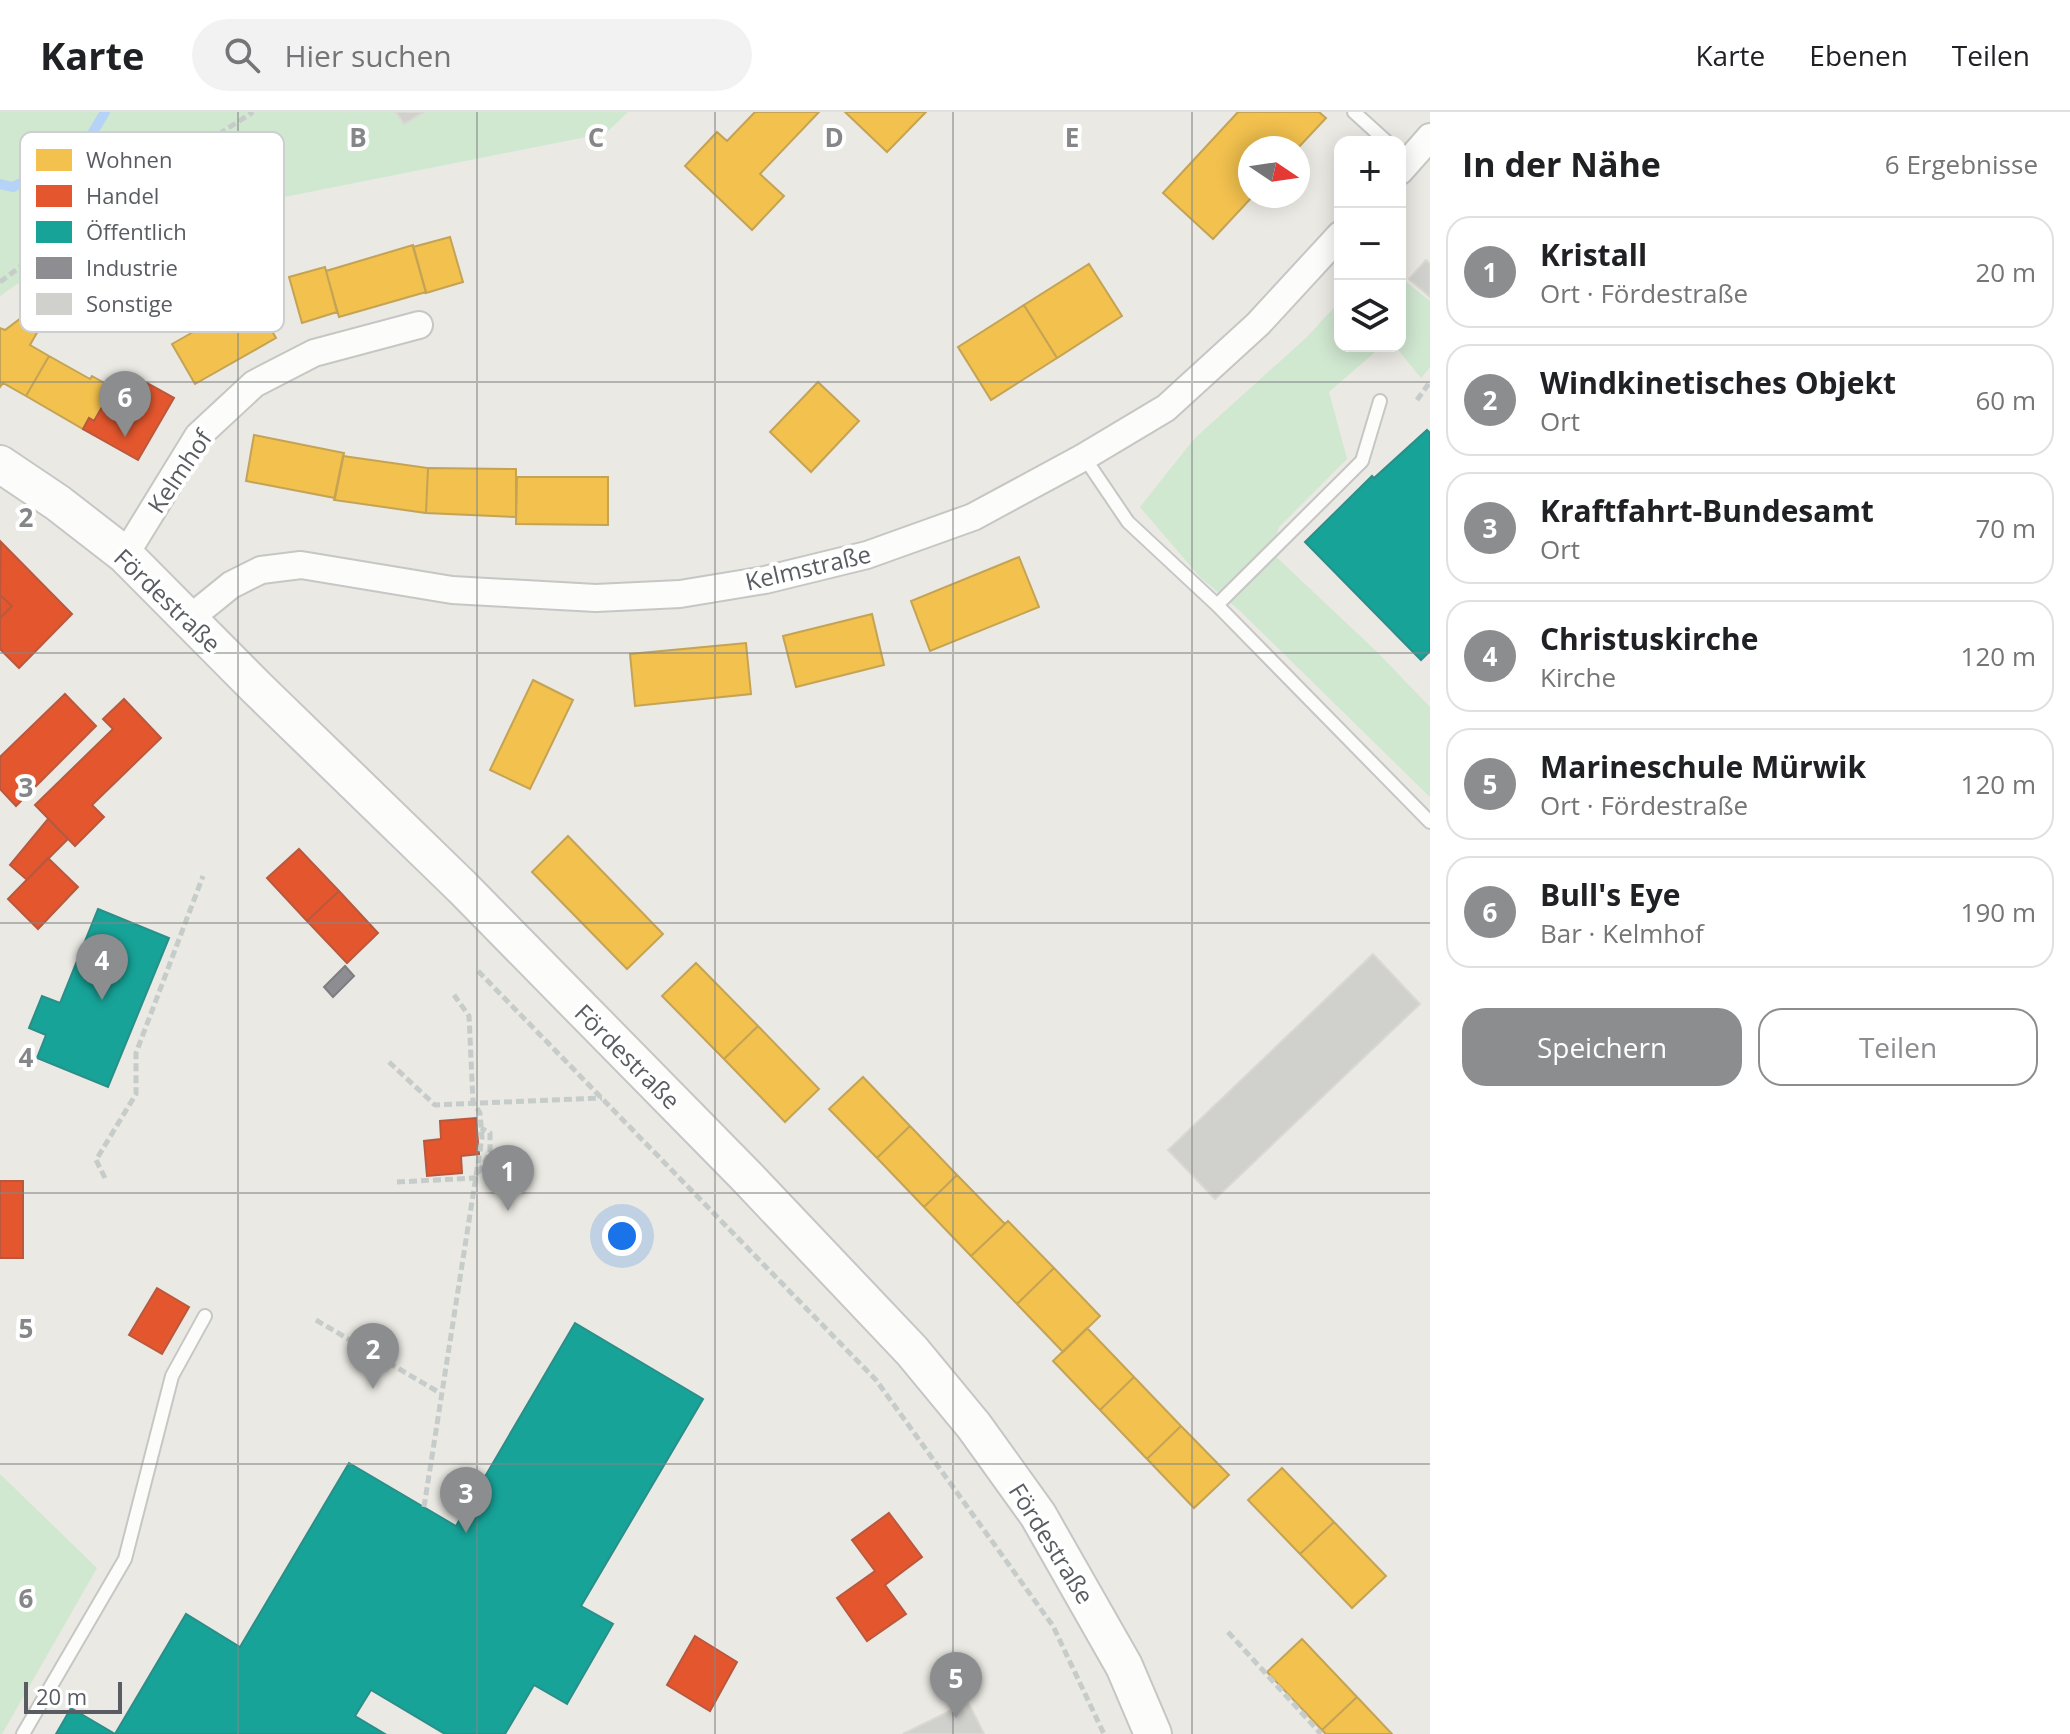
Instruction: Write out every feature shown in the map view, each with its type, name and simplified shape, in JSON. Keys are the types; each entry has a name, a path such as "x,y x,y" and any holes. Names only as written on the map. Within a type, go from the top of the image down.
{"main road":[{"name":"Fördestraße","path":"0,464 58,503 125,555 462,887 746,1176 912,1351 974,1426 1038,1515 1124,1666 1153,1734"}],"street":[{"path":"1406,159 1430,137"},
{"name":"Kelmstraße","path":"189,619 231,585 261,570 301,565 452,590 596,598 680,594 765,580 867,555 973,517 1166,408 1258,324 1334,242"},
{"name":"Kelmhof","path":"125,555 198,436 254,384 314,353 419,325"}],"lane":[{"path":"1354,112 1380,136"},
{"path":"1217,605 1362,461 1380,401"},
{"path":"1084,457 1128,522 1217,605 1430,822"},
{"path":"23,1734 125,1559 172,1376 205,1316"}],"path":[{"path":"222,132 253,112"},
{"path":"0,282 20,267"},
{"path":"1417,400 1430,382"},
{"path":"105,1178 96,1160 136,1094 136,1053 203,876"},
{"path":"478,971 876,1380 1053,1626 1104,1734"},
{"path":"424,1507 482,1138 480,1113 473,1102 469,1016 454,995"},
{"path":"389,1062 435,1105 603,1098"},
{"path":"475,1178 490,1153 490,1133 481,1128"},
{"path":"397,1182 475,1178"},
{"path":"316,1320 440,1393"},
{"path":"1228,1632 1321,1734"}],"green space":[{"path":"0,112 628,112 606,133 284,197 284,132 20,132 20,282 0,296"},
{"path":"1406,282 1430,301 1430,367 1421,378 1400,352 1406,352"},
{"path":"1334,308 1334,352 1375,352 1329,392 1347,459 1279,527 1271,552 1376,651 1430,707 1430,797 1239,610 1200,577 1140,507 1194,439 1307,337"},
{"path":"0,1474 97,1568 2,1734 0,1734"}],"building: Wohnen":[{"path":"755,112 819,112 760,174 784,196 752,230 685,166 717,132 727,141"},
{"path":"845,112 926,112 887,152"},
{"path":"1238,112 1319,112 1326,118 1309,136 1238,136 1238,208 1242,208 1213,239 1163,193"},
{"path":"450,237 463,282 426,293 413,247"},
{"path":"413,245 426,292 339,317 326,271"},
{"path":"1089,264 1122,316 1057,358 1024,305"},
{"path":"325,267 337,312 302,323 289,277"},
{"path":"1024,305 1057,358 991,400 958,347"},
{"path":"20,319 20,332 37,332 30,345 49,356 26,396 3,383 0,387 0,328 5,330"},
{"path":"193,332 273,332 276,338 195,384 172,344"},
{"path":"49,356 113,388 94,421 89,418 83,429 26,396"},
{"path":"818,382 859,421 811,472 770,432"},
{"path":"254,435 344,453 335,498 246,481"},
{"path":"343,456 428,468 426,513 334,500"},
{"path":"428,468 516,469 516,517 426,513"},
{"path":"517,477 608,477 608,525 516,524"},
{"path":"1019,557 1039,607 930,651 911,601"},
{"path":"872,614 884,665 796,687 783,636"},
{"path":"746,643 751,694 635,706 630,654"},
{"path":"533,680 573,700 530,789 490,770"},
{"path":"568,836 663,934 627,969 532,872"},
{"path":"696,963 758,1026 724,1059 662,996"},
{"path":"758,1026 819,1089 785,1122 724,1059"},
{"path":"863,1077 910,1126 877,1158 829,1109"},
{"path":"910,1126 957,1175 924,1207 877,1158"},
{"path":"957,1175 1005,1224 971,1256 924,1207"},
{"path":"1008,1221 1054,1268 1017,1304 971,1256"},
{"path":"1054,1268 1100,1316 1063,1352 1017,1304"},
{"path":"1087,1328 1134,1377 1100,1410 1053,1361"},
{"path":"1134,1377 1181,1426 1147,1459 1100,1410"},
{"path":"1181,1426 1229,1475 1194,1508 1147,1459"},
{"path":"1282,1468 1334,1522 1300,1554 1248,1500"},
{"path":"1334,1522 1386,1576 1352,1608 1300,1554"},
{"path":"1302,1639 1357,1697 1322,1730 1267,1672"},
{"path":"1357,1697 1392,1734 1326,1734 1322,1730"}],"building: Handel":[{"path":"140,379 174,398 138,460 83,429 89,418 94,421 113,388 130,398"},
{"path":"1,542 72,614 19,668 0,649 0,618 12,606 0,595"},
{"path":"0,595 12,606 0,618"},
{"path":"65,694 96,726 16,806 0,789 0,757"},
{"path":"124,699 161,738 92,805 104,817 75,846 35,805 113,729 103,719"},
{"path":"48,819 68,839 27,880 10,865"},
{"path":"299,849 339,891 307,921 267,878"},
{"path":"48,858 78,887 38,929 8,899"},
{"path":"339,891 378,933 347,963 307,921"},
{"path":"476,1118 479,1154 461,1156 462,1173 427,1176 424,1141 441,1139 440,1121"},
{"path":"0,1181 23,1181 23,1258 0,1258"},
{"path":"157,1288 189,1307 162,1354 129,1335"},
{"path":"889,1513 922,1557 885,1585 906,1614 867,1641 837,1598 875,1571 852,1540"},
{"path":"695,1636 737,1662 710,1711 667,1685"}],"building: Öffentlich":[{"path":"1427,430 1430,433 1430,651 1421,660 1305,542 1372,476 1374,478"},
{"path":"98,909 169,938 108,1087 37,1058 46,1035 29,1028 42,996 60,1003"},
{"path":"575,1323 703,1399 581,1606 613,1624 567,1704 534,1685 505,1734 445,1734 371,1690 355,1716 385,1734 115,1734 186,1614 240,1647 349,1463 456,1526"},
{"path":"71,1708 115,1734 56,1734"}],"building: Industrie":[{"path":"345,966 354,976 333,997 324,987"}],"building: Sonstige":[{"path":"396,112 424,112 404,124"},
{"path":"1426,260 1430,264 1430,297 1409,279"},
{"path":"1373,954 1420,1004 1215,1199 1168,1150"},
{"path":"968,1702 984,1734 903,1734"}],"waterway":[{"path":"93,132 105,112"},
{"path":"0,184 13,187 20,183"}],"place":[{"name":"Bull's Eye","path":"125,437"},
{"name":"Christuskirche","path":"102,1000"},
{"name":"Kristall","path":"508,1211"},
{"name":"Windkinetisches Objekt","path":"373,1389"},
{"name":"Kraftfahrt-Bundesamt","path":"466,1533"},
{"name":"Marineschule Mürwik","path":"956,1718"}]}
